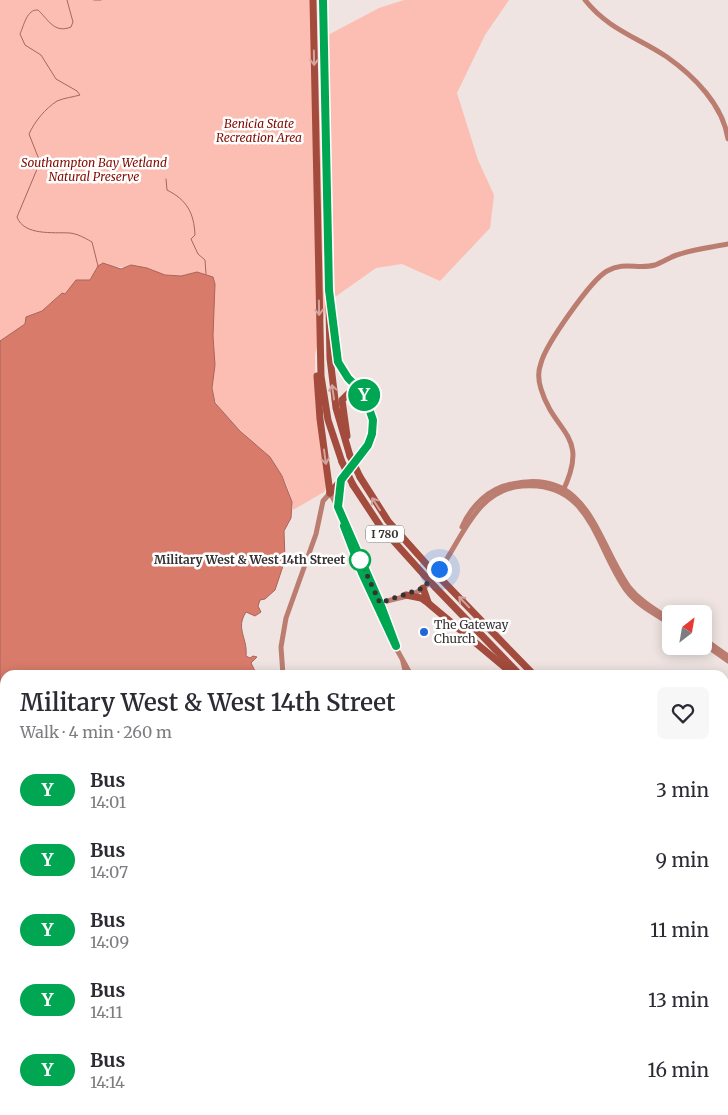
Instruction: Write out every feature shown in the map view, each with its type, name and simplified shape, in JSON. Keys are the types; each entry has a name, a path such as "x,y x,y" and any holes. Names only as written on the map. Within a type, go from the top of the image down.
{"highway":[{"name":"I 780","path":"312,0 320,339 324,399 332,435 353,485 380,526 435,587 515,670"},
{"name":"I 780","path":"325,0 323,29 330,358 333,394 340,427 360,477 388,521 430,568 529,670"},
{"path":"329,290 338,362 343,371 366,398 372,413 372,434 362,455 330,493"},
{"path":"320,339 318,390 330,493"},
{"path":"350,456 342,400 351,391 359,392 366,398"},
{"path":"338,507 341,480"},
{"path":"423,588 428,603"},
{"path":"406,595 421,598 428,603 508,670"}],"street":[{"path":"585,0 613,27 666,57 685,72 717,107 724,122 728,138"},
{"path":"563,491 571,472 573,458 568,436 548,405 539,383 541,362 547,347 594,282 606,272 625,265 656,265 680,254 728,244"},
{"path":"378,604 423,588 450,555 467,517 490,493 506,485 519,482 547,483 578,500 590,514 630,589 662,614"},
{"path":"563,491 586,515 627,591 647,609 662,618"},
{"path":"282,670 281,656 284,627 316,534 325,498 330,493 338,507 354,556 408,670"},
{"path":"321,510 330,503 338,507"},
{"path":"712,645 728,656"},
{"path":"712,650 728,661"},
{"path":"403,662 405,670"}],"green space":[{"path":"0,0 311,0 317,37 326,308 315,355 315,399 326,488 324,492 293,510 290,494 278,469 217,405 213,393 213,336 197,272 171,276 148,268 121,267 105,263 98,266 90,280 70,288 65,294 61,293 42,311 27,317 25,324 0,341"},
{"path":"404,0 509,0 485,35 457,93 478,160 494,195 490,228 440,281 402,264 376,268 335,297 328,35 379,8"}],"shaded area":[{"path":"103,263 121,269 131,265 147,268 165,275 181,276 197,272 213,277 215,284 213,336 215,365 212,388 215,403 240,431 270,457 282,476 292,502 291,518 284,531 285,560 275,590 265,599 260,600 258,606 261,612 255,616 246,612 243,618 242,629 246,656 250,658 253,656 257,657 251,663 254,670 0,670 0,341 25,324 26,317 42,311 62,293 65,294 76,280 90,280 98,266"}],"waterway":[{"path":"67,0 73,22 71,27 60,29 48,21 38,10 34,10 26,18 20,34 25,45 41,55 56,79 77,91 80,95 57,101 44,112 31,129 29,134 40,162 17,217 21,223 32,230 48,233 70,233 92,242 98,266"},
{"path":"94,0 101,0"},
{"path":"166,179 167,190 180,198 191,214 195,235 191,239 198,254 205,260 206,274"}],"bus line":[{"name":"Y","path":"323,0 329,290 335,353 343,371 364,394 373,420 372,434 368,445 341,480 338,507 395,638 396,646 391,639 362,573 344,526"}],"place":[{"name":"Military West & West 14th Street","path":"360,560"},
{"name":"The Gateway Church","path":"424,632"}],"route":[{"path":"360,560 380,603 423,588 439,569"}],"park label":[{"name":"Benicia State Recreation Area","path":"259,131"},
{"name":"Southampton Bay Wetland Natural Preserve","path":"94,170"}]}
